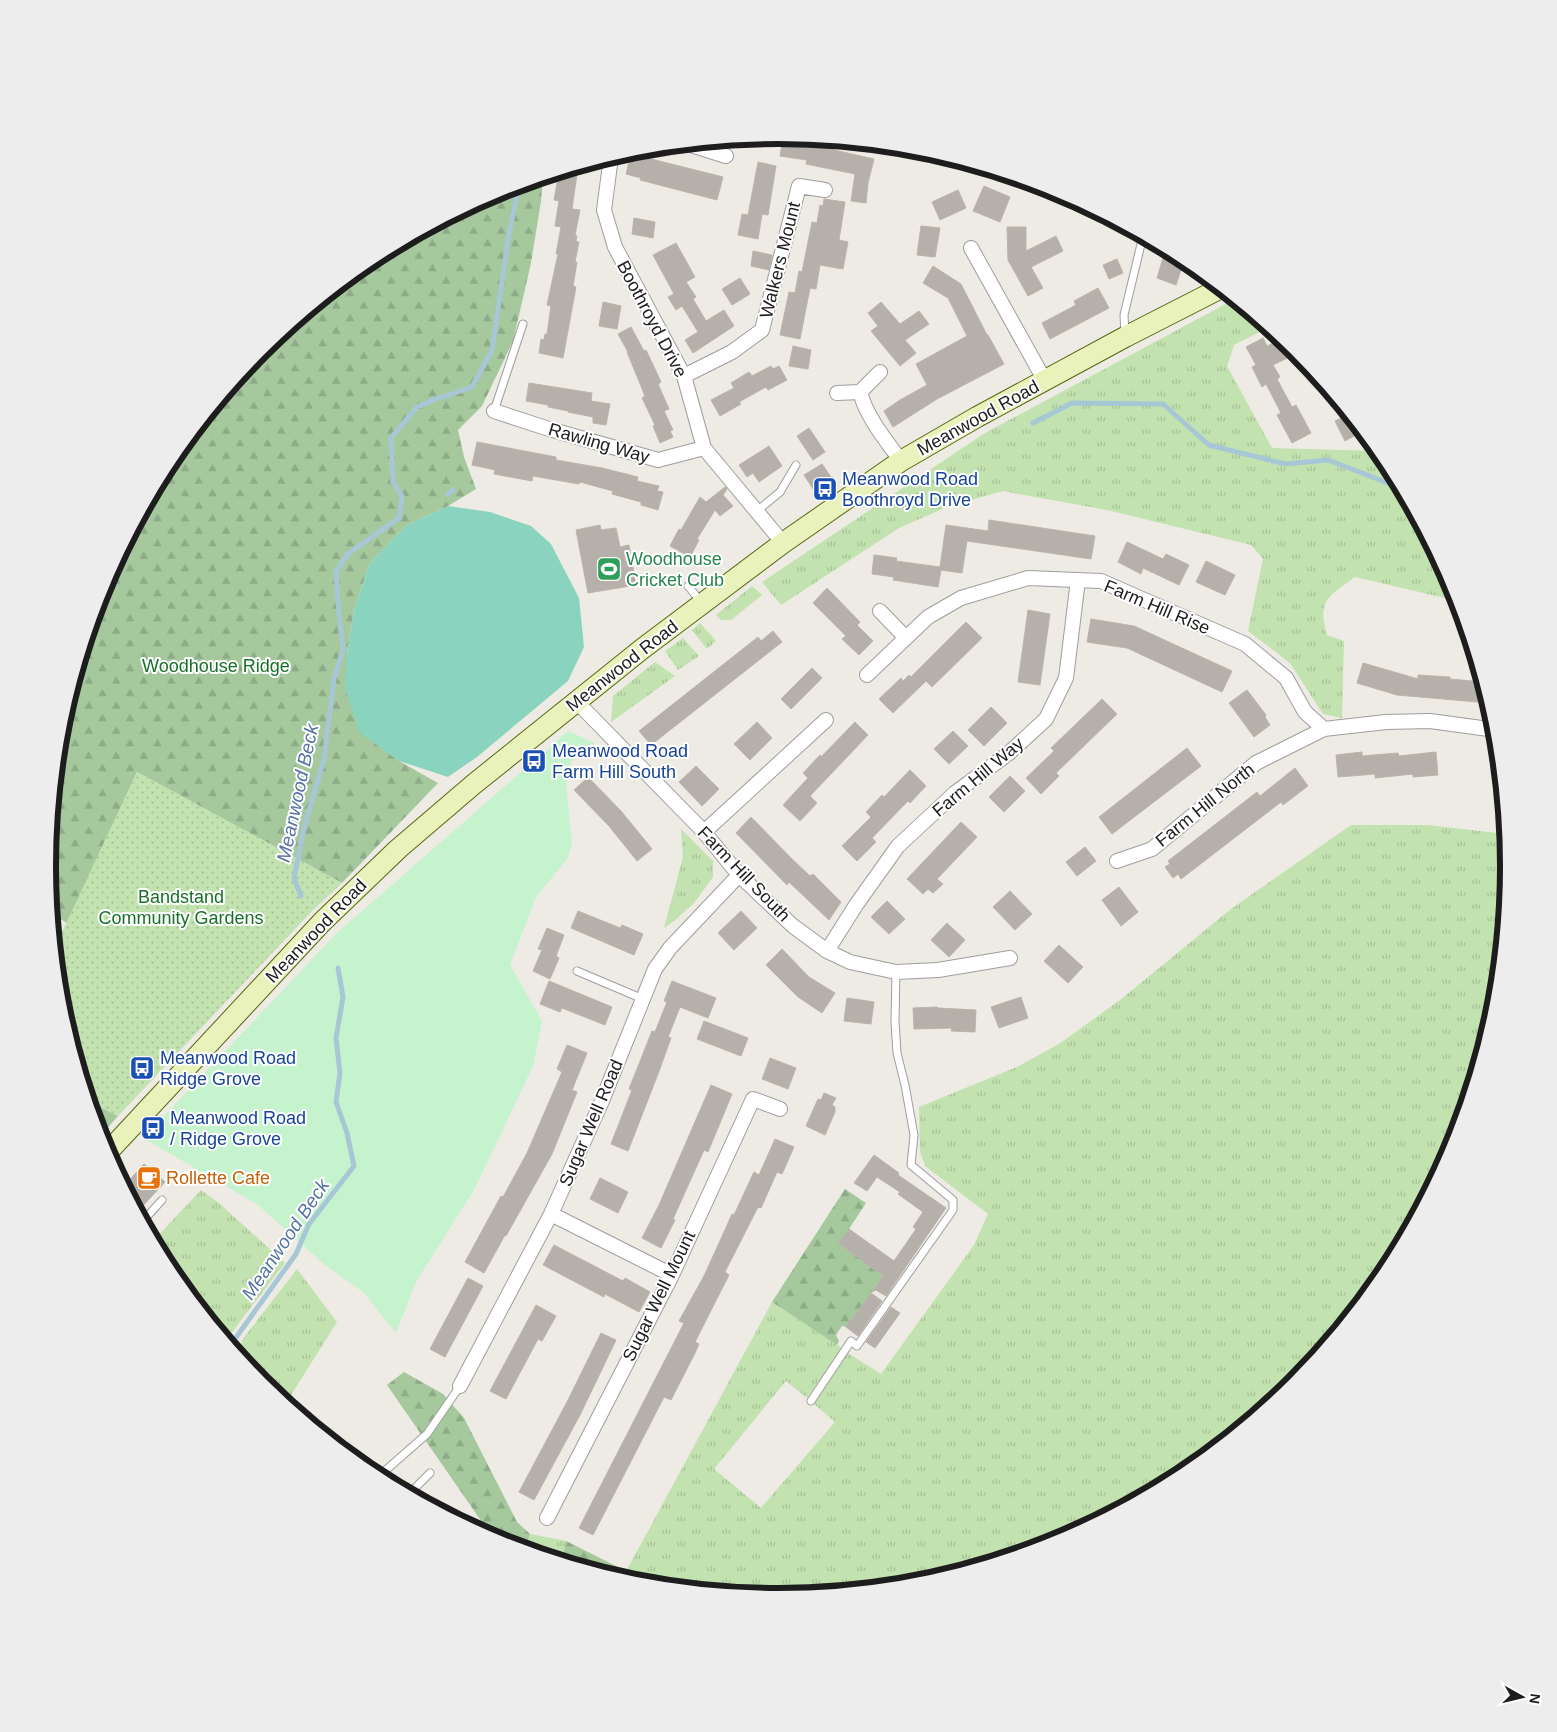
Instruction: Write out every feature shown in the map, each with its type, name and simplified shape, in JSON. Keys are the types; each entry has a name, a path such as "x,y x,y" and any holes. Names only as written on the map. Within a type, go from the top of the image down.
{"street":[{"path":"715,147 726,156"},
{"name":"Boothroyd Drive","path":"610,164 604,210 615,247 684,376 704,448 783,543"},
{"name":"Walkers Mount","path":"684,376 732,352 762,330 799,186 825,190"},
{"path":"971,248 1045,381"},
{"name":"Meanwood Road","path":"113,1146 322,922 398,849 576,701 702,603 783,543 901,461 977,417 1215,291"},
{"path":"836,394 860,392 880,372"},
{"path":"860,392 872,420 901,461"},
{"name":"Rawling Way","path":"494,411 658,460 704,448"},
{"name":"Farm Hill Rise","path":"867,675 928,617 961,598 1028,578 1101,581 1245,644 1286,678 1305,712 1324,729"},
{"name":"Farm Hill Way","path":"828,951 856,905 898,846 955,793 1009,753 1046,719 1066,678 1078,580"},
{"path":"880,611 906,638"},
{"name":"Farm Hill South","path":"576,701 704,832 739,875 793,926 828,951 850,962 896,972 938,970 1010,958"},
{"path":"704,832 826,720"},
{"name":"Farm Hill North","path":"1118,861 1152,848 1256,763 1324,729 1386,722 1430,721 1488,729"},
{"name":"Sugar Well Road","path":"460,1386 551,1214 602,1101 655,969 670,948 739,875"},
{"name":"Sugar Well Mount","path":"547,1518 672,1275 753,1099 780,1109"},
{"path":"551,1214 672,1275"}],"lane":[{"path":"1125,337 1124,316 1142,242"},
{"path":"494,411 523,324"},
{"path":"757,511 780,492 796,465"},
{"path":"688,586 702,603"},
{"path":"577,971 643,999"},
{"path":"811,1401 851,1341 858,1346 953,1210 953,1200 911,1165 914,1135 898,1053 895,1022 896,972"},
{"path":"147,1216 162,1200"},
{"path":"384,1471 426,1434 460,1386"},
{"path":"414,1489 430,1473"}],"green space":[{"name":"Woodhouse Ridge","path":"542,183 531,263 513,341 482,406 458,430 464,457 476,489 448,506 407,525 370,563 354,610 347,654 359,731 399,761 438,783 342,883 137,772 67,923 58,918 56,866 58,819 62,772 70,725 81,679 111,590 153,505 178,465 235,390 302,323 339,293 377,265 459,218"},
{"path":"1229,302 1263,330 1234,345 1227,366 1272,448 1369,451 1404,505 1426,547 1449,599 1355,577 1327,600 1323,614 1327,635 1344,641 1342,718 1323,714 1290,663 1248,631 1263,559 1251,545 1107,510 1003,491 947,507 899,528 781,605 762,582 985,433"},
{"path":"448,506 490,512 531,526 551,544 579,598 584,647 568,681 477,757 448,777 399,761 359,732 345,688 347,654 354,610 370,563 407,525"},
{"path":"752,586 762,595 731,620 721,620 716,615"},
{"path":"700,623 716,641 707,649 692,630"},
{"path":"683,638 699,656 678,670 665,651"},
{"path":"655,662 675,676 611,722 613,696"},
{"path":"568,731 595,743 571,762 566,785 572,844 567,859 536,897 510,965 542,1021 533,1066 475,1188 416,1282 396,1333 363,1292 324,1264 258,1205 143,1138 337,933"},
{"name":"Bandstand Community Gardens","path":"137,772 342,883 313,910 118,1116 98,1106 95,1098 81,1053 70,1007 60,936"},
{"path":"1351,825 1427,825 1500,833 1501,866 1495,960 1487,1007 1476,1053 1462,1098 1446,1142 1404,1227 1379,1267 1322,1342 1255,1409 1180,1467 1098,1514 1011,1550 965,1564 919,1574 873,1582 826,1587 731,1587 684,1582 626,1571 772,1302 842,1348 807,1398 786,1381 714,1469 761,1508 835,1422 814,1404 848,1353 881,1374 974,1245 988,1214 925,1166 920,1151 919,1107 1019,1066 1062,1042 1120,1000 1231,909"},
{"path":"681,829 713,861 713,877 694,903 664,928 683,857"},
{"path":"98,1106 118,1116 106,1129"},
{"path":"845,1189 866,1203 838,1243 883,1276 846,1327 842,1326 836,1335 839,1341 837,1345 772,1302"},
{"path":"201,1190 219,1203 285,1263 230,1335 178,1267 158,1235"},
{"path":"297,1269 337,1322 290,1397 241,1348 242,1340"},
{"path":"404,1372 443,1394 464,1418 517,1522 530,1534 527,1543 484,1525 387,1385"},
{"path":"530,1534 566,1541 563,1555 527,1543"},
{"path":"566,1541 626,1571 592,1564 563,1555"}],"building":[{"path":"782,144 826,145 830,145 830,149 874,159 868,183 866,203 851,201 855,174 806,164 807,160 780,156"},
{"path":"643,157 723,177 717,200 640,180 641,178 626,174 630,160"},
{"path":"758,162 776,166 768,215 762,214 758,239 738,235 742,214 748,215"},
{"path":"577,172 572,209 580,210 575,235 577,236 576,241 579,242 573,286 576,287 563,358 539,353 541,339 544,340 545,334 547,334 551,306 547,305 558,254 556,254 561,227 555,226 559,201 554,200 558,178"},
{"path":"984,186 1010,197 1000,222 973,211"},
{"path":"958,190 966,208 940,220 932,202"},
{"path":"824,199 845,202 839,240 848,242 843,269 820,265 816,289 810,288 800,339 780,335 789,292 795,293 799,271 802,272 812,222 817,223 820,205 823,206"},
{"path":"634,218 655,222 653,238 632,234"},
{"path":"921,226 940,228 935,257 917,255"},
{"path":"1007,227 1026,227 1026,251 1056,236 1063,251 1031,267 1043,288 1028,296 1008,260"},
{"path":"676,243 695,277 686,282 696,297 693,299 706,321 724,310 734,326 693,353 685,340 698,332 682,306 676,310 668,297 674,294 653,255"},
{"path":"753,251 772,255 769,270 751,266"},
{"path":"1164,255 1182,267 1176,285 1157,278"},
{"path":"1117,259 1123,273 1109,279 1103,265"},
{"path":"933,266 961,284 1004,364 937,399 893,427 884,411 927,385 916,364 967,336 948,298 923,283"},
{"path":"740,278 750,294 732,305 722,289"},
{"path":"1098,288 1109,308 1050,339 1042,323 1076,305 1074,301"},
{"path":"603,302 621,306 617,329 599,326"},
{"path":"881,302 900,324 919,311 929,324 905,340 916,353 900,366 871,331 878,326 868,313"},
{"path":"631,327 644,351 646,350 655,369 661,382 658,384 669,409 664,411 673,430 670,431 673,437 660,443 653,426 655,425 642,398 645,396 628,352 618,334"},
{"path":"1263,338 1267,346 1275,342 1291,357 1273,365 1280,377 1277,379 1292,407 1296,405 1311,433 1292,443 1277,415 1281,413 1266,384 1262,387 1252,367 1256,365 1246,347"},
{"path":"793,346 811,350 808,369 789,366"},
{"path":"771,366 773,369 779,366 787,380 768,390 766,387 739,402 741,404 720,416 711,400 734,388 731,383 749,372 752,376"},
{"path":"529,383 592,393 591,401 610,404 606,425 593,423 593,417 526,401"},
{"path":"1344,417 1357,434 1345,441 1335,421"},
{"path":"809,428 825,452 813,460 797,436"},
{"path":"477,442 556,457 556,460 602,468 638,477 637,481 659,486 657,491 663,492 658,510 641,505 641,502 612,494 613,491 580,482 579,484 533,476 532,481 494,474 495,470 472,465"},
{"path":"769,446 782,466 759,482 753,473 747,477 739,465"},
{"path":"822,464 833,480 815,492 804,475"},
{"path":"725,487 727,489 723,495 733,506 720,516 715,510 697,539 699,540 690,557 670,546 700,497 706,502"},
{"path":"989,520 1095,536 1091,559 967,541 962,573 941,570 938,587 893,580 894,577 872,574 874,555 897,558 896,561 940,567 946,525 988,531"},
{"name":"Woodhouse Cricket Club","path":"600,525 601,530 616,528 620,547 629,545 636,585 588,593 576,530"},
{"path":"1127,542 1163,559 1166,554 1189,565 1179,585 1143,568 1141,574 1118,562"},
{"path":"1206,561 1235,575 1225,595 1196,582"},
{"path":"827,588 860,622 857,625 873,641 859,655 842,639 846,636 813,603"},
{"path":"1028,610 1050,614 1040,685 1018,682"},
{"path":"1091,619 1134,626 1232,671 1222,692 1127,648 1087,642"},
{"path":"966,622 982,638 932,687 926,681 893,713 879,699 901,678 903,681 909,675 911,677"},
{"path":"773,631 782,642 651,745 639,731 758,637 761,641"},
{"path":"1363,663 1418,679 1418,675 1477,681 1482,702 1397,695 1357,683"},
{"path":"812,668 822,678 791,709 781,699"},
{"path":"1247,690 1266,715 1265,717 1270,725 1254,737 1229,703"},
{"path":"1102,699 1117,714 1056,773 1059,776 1041,794 1026,778 1054,751 1051,748"},
{"path":"991,707 1007,723 984,746 968,730"},
{"path":"757,722 772,738 750,760 734,744"},
{"path":"855,722 868,735 810,796 817,803 800,821 783,805 808,778 803,773"},
{"path":"953,731 968,746 949,764 934,749"},
{"path":"1187,748 1201,766 1112,834 1099,817"},
{"path":"1362,752 1362,756 1398,753 1399,756 1436,752 1438,775 1413,777 1413,774 1375,778 1375,774 1338,777 1336,755"},
{"path":"696,766 719,789 702,806 679,782"},
{"path":"1295,768 1308,786 1283,805 1281,802 1181,879 1178,874 1173,878 1165,867 1170,864 1168,861 1257,792 1260,796"},
{"path":"910,770 926,786 910,803 908,801 872,838 876,842 857,861 842,846 871,817 866,812 882,795 884,797"},
{"path":"1010,776 1025,791 1004,812 989,797"},
{"path":"588,777 621,811 652,849 637,861 609,826 574,790"},
{"path":"751,817 810,876 813,874 841,902 829,920 789,882 787,885 736,833"},
{"path":"961,822 977,837 937,879 943,884 933,893 928,889 923,894 907,879"},
{"path":"1085,847 1096,861 1077,876 1066,862"},
{"path":"1119,887 1138,912 1121,926 1102,900"},
{"path":"1010,891 1032,914 1015,930 993,907"},
{"path":"887,901 905,919 889,934 871,917"},
{"path":"578,911 620,928 622,925 643,934 634,955 571,928"},
{"path":"741,911 757,928 734,950 718,933"},
{"path":"947,923 965,940 949,957 931,940"},
{"path":"547,928 564,935 556,956 559,958 550,979 533,971 542,950 538,949"},
{"path":"1059,945 1083,967 1068,983 1044,961"},
{"path":"782,949 809,977 835,993 822,1013 798,997 766,965"},
{"path":"549,981 612,1007 605,1025 562,1008 560,1012 540,1004"},
{"path":"672,981 716,998 708,1018 680,1007 668,1037 671,1038 658,1074 628,1151 611,1144 632,1090 629,1089 652,1031 655,1032 667,1002 664,1001"},
{"path":"1021,997 1028,1018 999,1028 991,1007"},
{"path":"847,998 874,1002 871,1024 844,1021"},
{"path":"937,1007 976,1010 975,1032 951,1031 952,1028 914,1029 913,1008"},
{"path":"704,1021 748,1038 741,1056 697,1039"},
{"path":"567,1045 587,1053 572,1090 577,1092 552,1154 484,1273 465,1262 527,1153 562,1072 557,1069"},
{"path":"770,1058 796,1068 788,1089 762,1079"},
{"path":"711,1085 732,1094 708,1152 704,1150 673,1219 675,1220 661,1248 642,1238 659,1205"},
{"path":"824,1093 836,1098 832,1105 835,1107 835,1112 825,1135 806,1126 818,1099 821,1100"},
{"path":"775,1139 794,1147 782,1174 777,1172 761,1208 758,1207 725,1272 729,1275 695,1342 699,1344 671,1400 664,1397 593,1535 579,1528 684,1323 679,1321 704,1276 732,1214 734,1215 754,1172 759,1175"},
{"path":"874,1155 899,1173 898,1175 946,1208 886,1296 876,1290 872,1292 883,1276 838,1243 849,1229 894,1261 916,1229 913,1227 923,1212 898,1194 900,1192 877,1177 867,1191 854,1183"},
{"path":"144,1164 165,1182 142,1206 129,1181"},
{"path":"600,1178 628,1192 618,1213 590,1199"},
{"path":"554,1245 623,1281 625,1278 650,1292 639,1312 605,1294 604,1297 543,1265"},
{"path":"468,1278 483,1286 445,1357 430,1349"},
{"path":"871,1293 882,1301 858,1336 846,1327"},
{"path":"536,1305 556,1316 542,1341 538,1339 506,1399 490,1391"},
{"path":"891,1307 900,1313 875,1348 866,1342"},
{"path":"601,1333 616,1340 580,1415 534,1500 519,1492"}],"waterway":[{"name":"Meanwood Beck","path":"301,896 294,878 304,828 324,759 334,679 343,650 336,571 349,553 399,518 402,496 393,482 391,438 417,407 472,387 492,350 509,234 517,193"},
{"path":"1033,423 1072,403 1163,404 1209,445 1285,464 1328,460 1391,484"},
{"path":"448,494 453,490"},
{"name":"Meanwood Beck","path":"234,1341 296,1254 309,1224 354,1166 347,1133 336,1102 340,1073 336,1038 343,997 338,968"}],"place":[{"name":"Meanwood Road Boothroyd Drive","path":"825,489"},
{"name":"Woodhouse Cricket Club","path":"609,569"},
{"name":"Meanwood Road Farm Hill South","path":"534,761"},
{"name":"Meanwood Road Ridge Grove","path":"142,1068"},
{"name":"Meanwood Road / Ridge Grove","path":"153,1128"},
{"name":"Rollette Cafe","path":"149,1178"}]}
